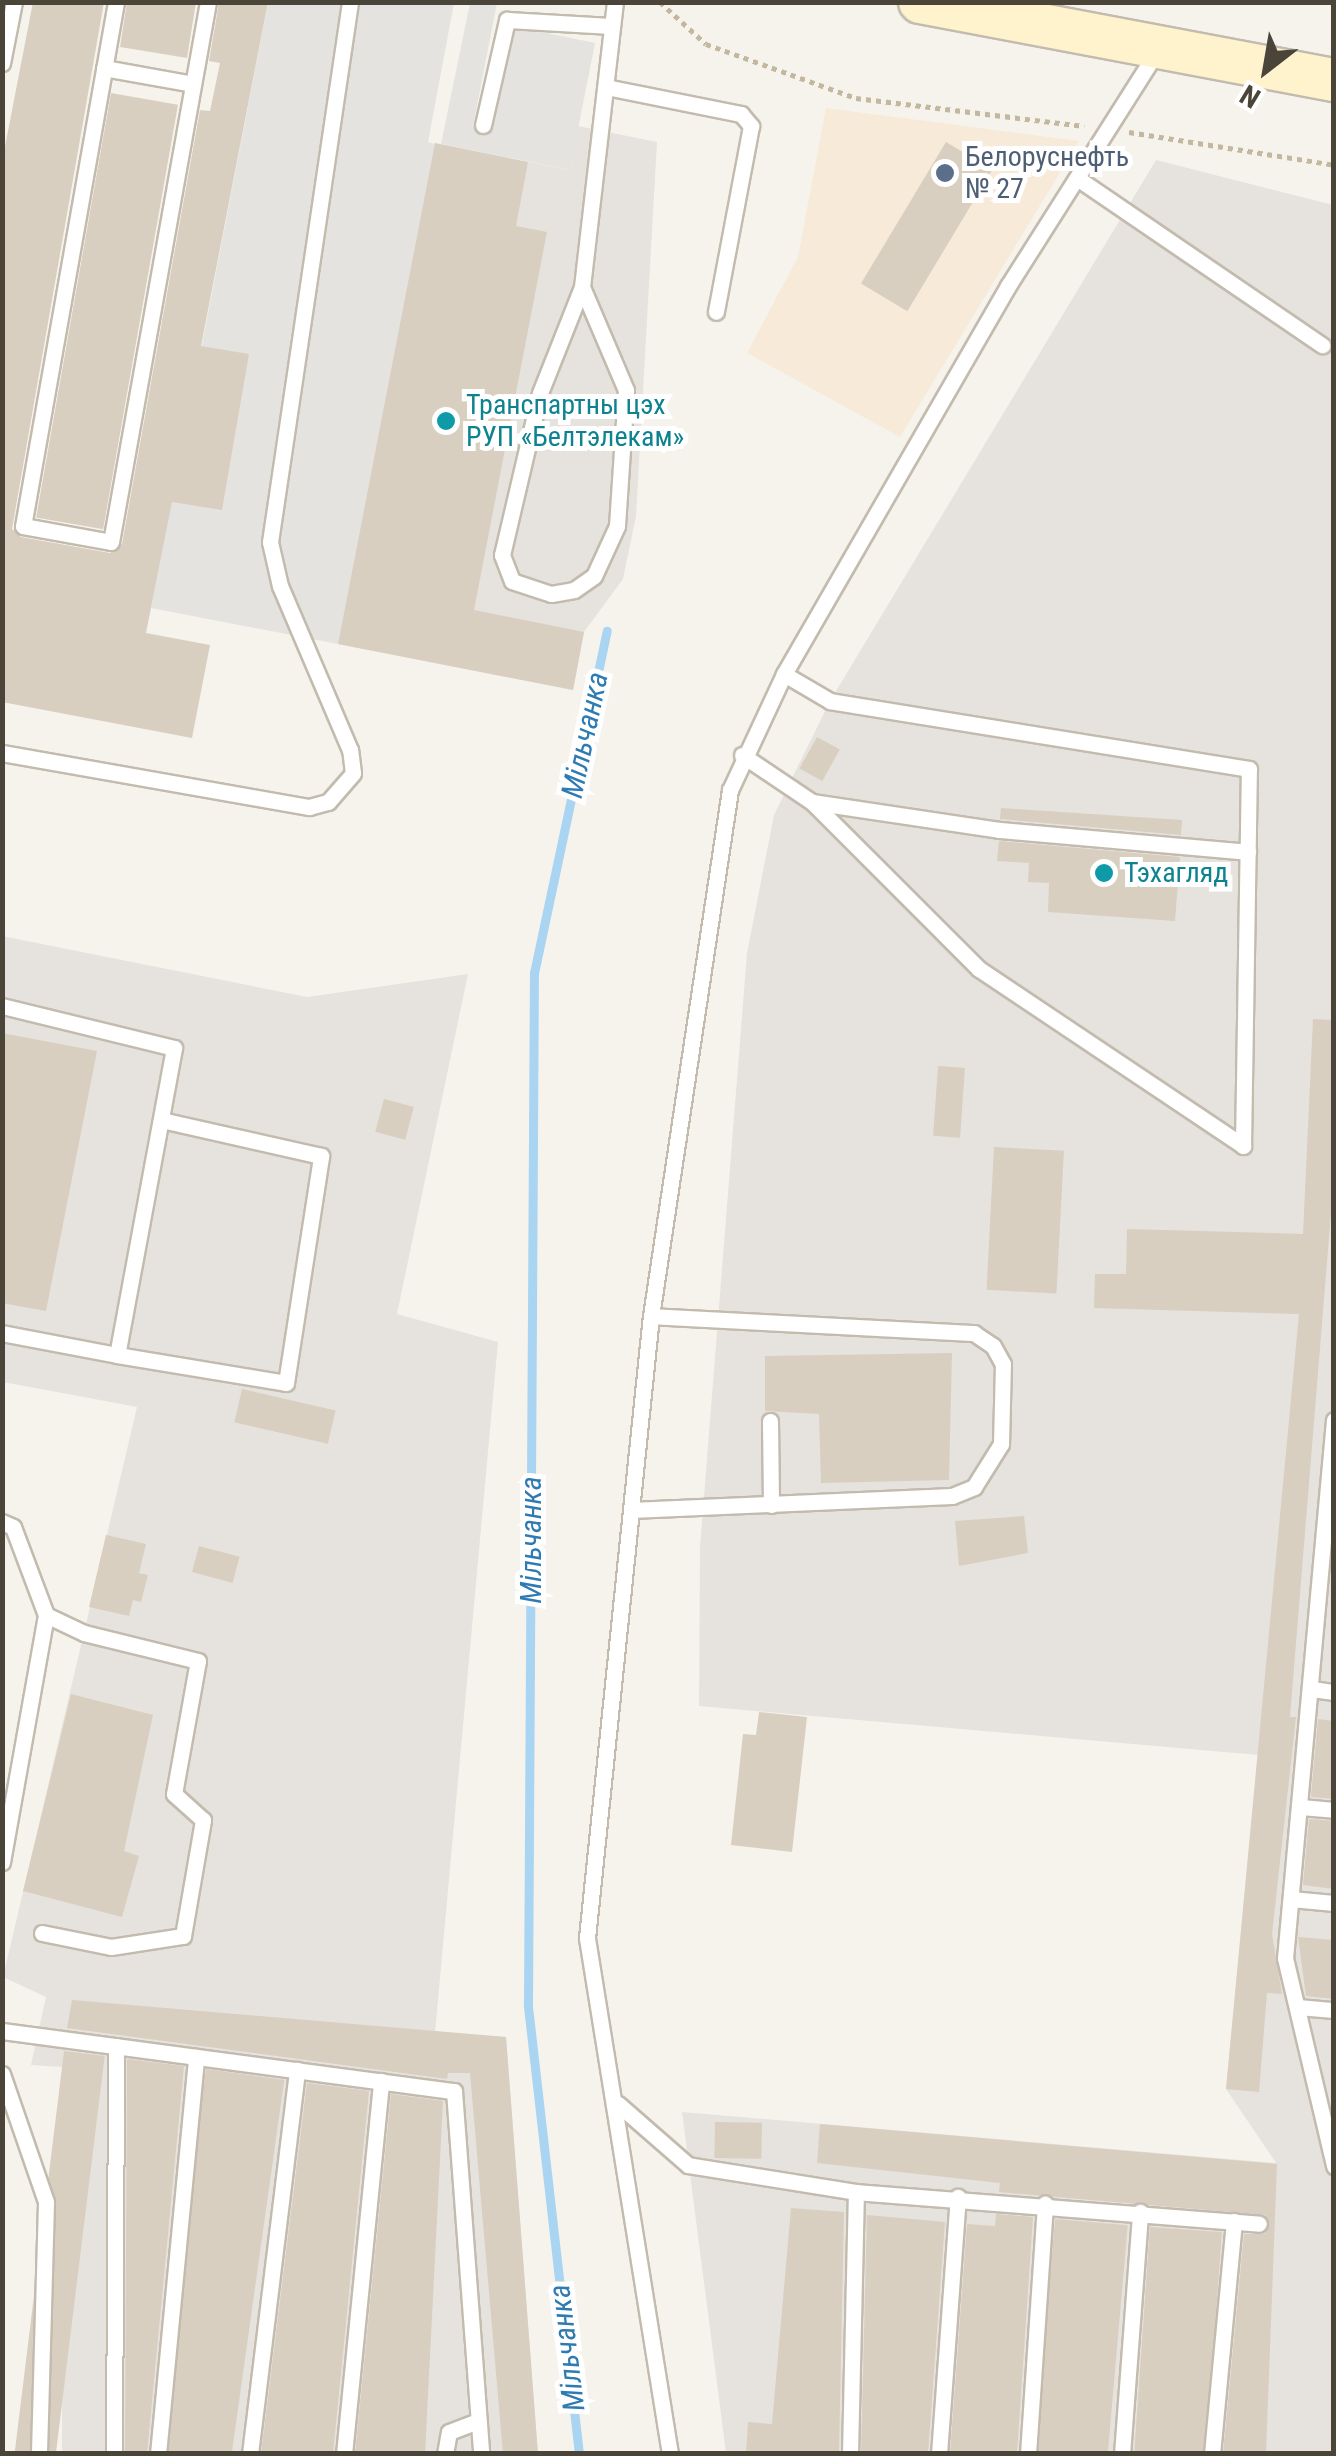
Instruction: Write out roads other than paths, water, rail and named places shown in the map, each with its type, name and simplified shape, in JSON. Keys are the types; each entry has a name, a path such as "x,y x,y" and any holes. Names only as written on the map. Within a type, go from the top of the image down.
{"street":[{"path":"921,3 1334,80"}],"lane":[{"path":"2,62 14,2"},
{"path":"116,2 23,526 111,542 208,2"},
{"path":"2,753 309,807 328,802 353,773 350,750 280,586 270,542 350,2"},
{"path":"582,287 626,390 617,526 594,576 574,590 551,594 512,582 502,555 540,392 582,287 615,2"},
{"path":"483,125 507,20 612,26"},
{"path":"670,2454 618,2104 587,1938 651,1316 730,790 742,755 784,674 1008,286 1158,50"},
{"path":"104,68 194,84"},
{"path":"606,87 740,114 752,126 716,312"},
{"path":"1078,178 1322,344"},
{"path":"742,755 812,802 980,969 1244,1146 1249,768 830,701 784,674"},
{"path":"812,802 999,830 1248,852"},
{"path":"2,1006 174,1048 117,1355"},
{"path":"2,1334 286,1382 321,1156 161,1120"},
{"path":"631,1510 952,1496 974,1487 1001,1444 1003,1364 994,1346 950,1327 651,1316"},
{"path":"1333,2160 1298,2007 1286,1978 1334,1420"},
{"path":"770,1422 770,1504"},
{"path":"2,1522 12,1527 46,1616 2,1862"},
{"path":"42,1933 111,1947 183,1936 203,1820 174,1794 198,1661 84,1633 46,1616"},
{"path":"1312,1689 1334,1692"},
{"path":"1301,1807 1334,1810"},
{"path":"1292,1899 1334,1903"},
{"path":"1298,2007 1334,2010"},
{"path":"2,2031 454,2091 480,2454"},
{"path":"114,2454 116,2046"},
{"path":"158,2454 196,2056"},
{"path":"250,2454 297,2070"},
{"path":"2,2074 46,2202 39,2454"},
{"path":"344,2454 382,2081"},
{"path":"618,2104 688,2165 856,2192 958,2197 1259,2224"},
{"path":"850,2454 856,2192"},
{"path":"938,2454 958,2197"},
{"path":"1028,2454 1045,2204"},
{"path":"1122,2454 1140,2212"},
{"path":"1212,2454 1234,2221"},
{"path":"445,2454 449,2432 478,2422"}],"waterway":[{"name":"Мільчанка","path":"579,2454 528,2005 534,973 607,631"}],"place":[{"name":"Белоруснефть № 27","path":"945,173"},
{"name":"Транспартны цэх РУП «Белтэлекам»","path":"446,421"},
{"name":"Тэхагляд","path":"1104,873"}]}
